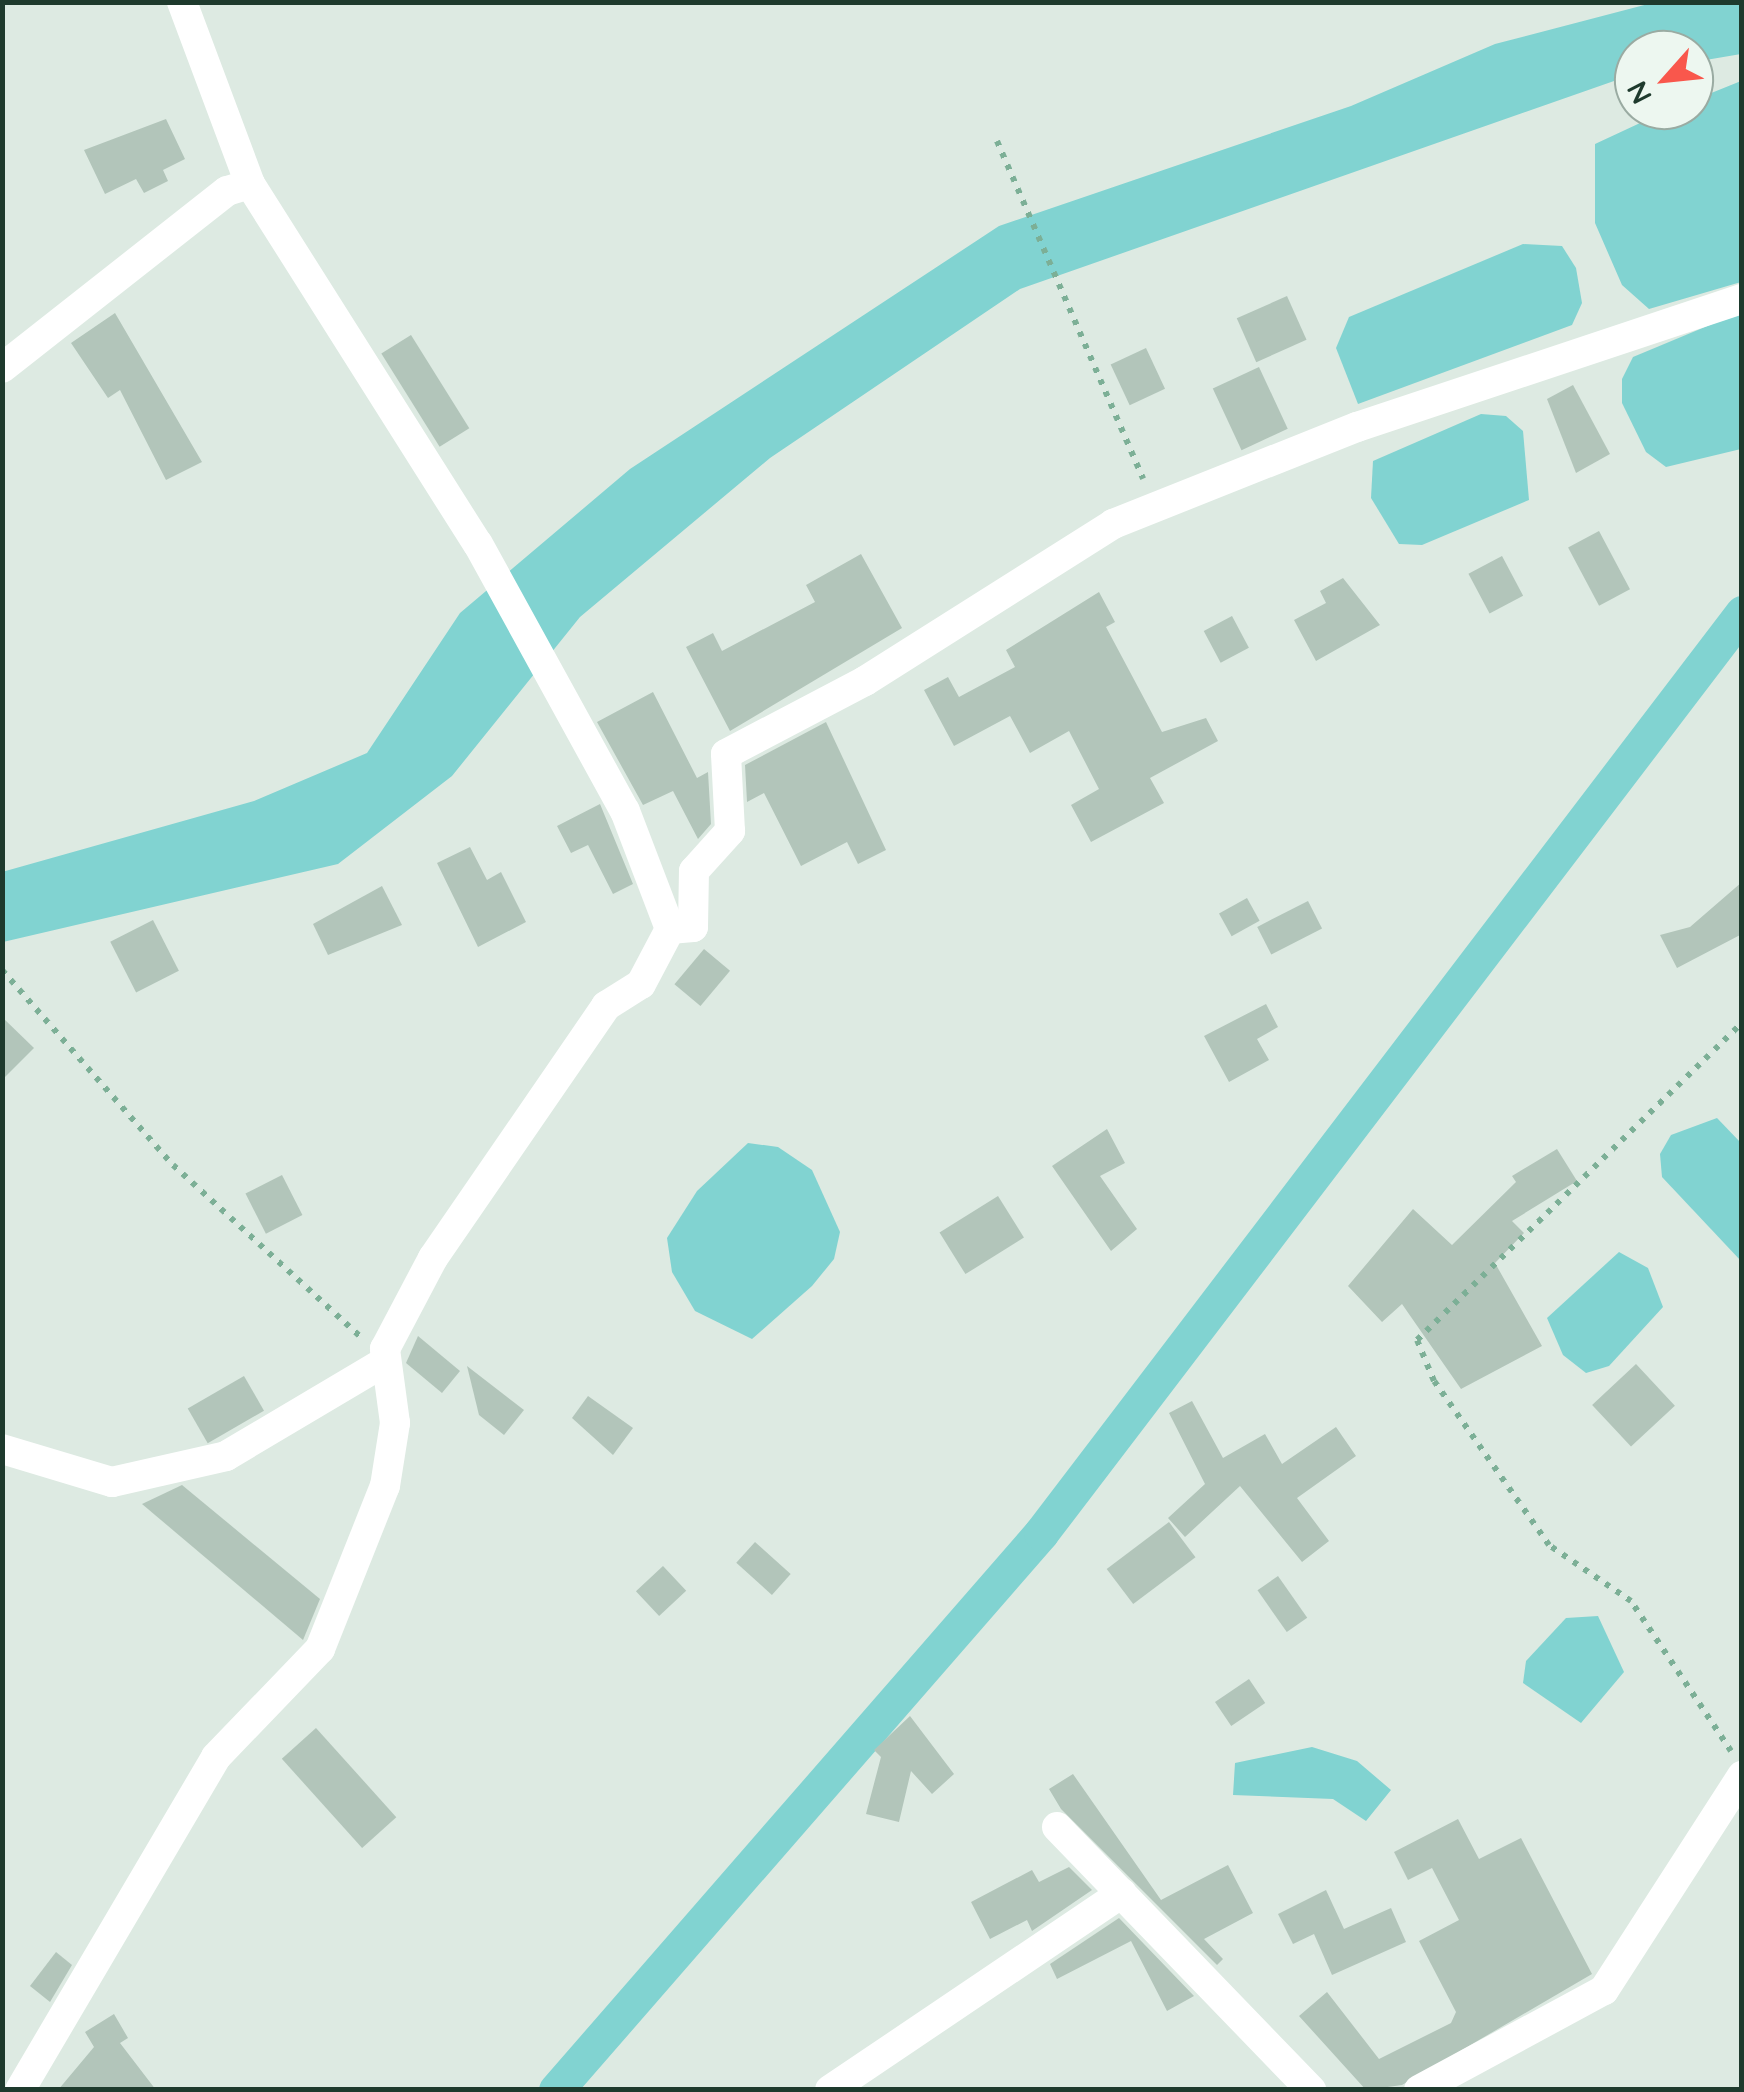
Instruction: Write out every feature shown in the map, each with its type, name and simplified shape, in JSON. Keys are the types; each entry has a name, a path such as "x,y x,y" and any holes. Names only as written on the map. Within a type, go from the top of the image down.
{"street":[{"path":"2,1449 112,1482 226,1456 384,1362 432,1258 606,1006 641,984 670,930 625,811 550,671 478,544 250,184 182,2"},
{"path":"2,368 227,191 250,184"},
{"path":"670,930 693,927 694,871 730,831 723,764 736,745 865,681 1031,571 1156,507 1357,427 1742,300"},
{"path":"20,2090 216,1758 325,1639 386,1486 395,1424 384,1362"},
{"path":"1419,2090 1604,1990 1742,1772"},
{"path":"1057,1827 1311,2090"},
{"path":"830,2090 1122,1893"}],"path":[{"path":"997,140 1063,300 1156,507"},
{"path":"2,970 173,1166 384,1362"},
{"path":"1742,1023 1417,1340 1434,1380 1549,1545 1631,1601 1742,1772"}],"water":[{"path":"1652,3 1741,3 1741,54 1714,59 1714,30 1614,30 1614,81 1020,289 770,458 580,617 452,776 338,864 3,942 2,872 254,801 367,753 460,613 630,469 999,226 1351,106 1495,44"},
{"path":"1741,81 1741,282 1649,309 1622,285 1595,223 1595,144 1625,130 1714,130 1714,92"},
{"path":"1523,244 1562,246 1576,268 1582,303 1572,325 1358,404 1336,348 1349,317"},
{"path":"1741,312 1741,449 1666,467 1646,452 1622,403 1622,379 1633,357"},
{"path":"1481,414 1506,416 1523,431 1529,500 1422,545 1399,544 1371,498 1373,461"},
{"path":"1717,1118 1741,1143 1741,1261 1662,1177 1660,1154 1671,1135"},
{"path":"748,1143 778,1147 812,1170 840,1232 834,1259 812,1286 752,1339 695,1311 672,1272 667,1238 697,1191"},
{"path":"1619,1252 1648,1268 1663,1307 1609,1366 1586,1373 1563,1355 1547,1318"},
{"path":"1598,1616 1624,1672 1581,1723 1523,1683 1526,1661 1566,1618"},
{"path":"1312,1747 1357,1761 1391,1790 1366,1821 1333,1799 1233,1795 1235,1763"}],"building":[{"path":"166,119 185,159 163,170 168,181 144,193 136,179 105,194 84,150"},
{"path":"1287,296 1307,340 1256,362 1237,318"},
{"path":"115,313 202,462 166,480 120,390 108,398 71,343"},
{"path":"411,335 469,428 440,447 381,354"},
{"path":"1146,348 1165,389 1130,405 1111,364"},
{"path":"1259,367 1288,429 1242,450 1213,389"},
{"path":"1573,385 1610,454 1576,473 1547,399"},
{"path":"1599,531 1630,589 1599,606 1568,547"},
{"path":"861,554 902,628 730,731 686,647 713,633 722,651 815,602 806,585"},
{"path":"1502,556 1523,596 1490,614 1468,574"},
{"path":"1343,578 1380,625 1316,661 1294,620 1326,603 1320,591"},
{"path":"1099,592 1115,622 1106,627 1162,732 1206,718 1218,741 1150,778 1164,803 1091,842 1071,805 1099,789 1069,731 1030,753 1010,716 954,746 924,690 948,677 959,697 1015,667 1006,650"},
{"path":"1232,616 1249,648 1221,663 1204,631"},
{"path":"653,692 697,778 708,772 711,824 698,839 673,791 643,805 597,722"},
{"path":"826,722 886,850 858,864 847,842 801,866 764,793 747,802 745,765"},
{"path":"600,804 633,884 613,894 588,845 571,853 557,826"},
{"path":"470,847 487,880 501,872 526,922 478,947 437,863"},
{"path":"1742,882 1742,934 1677,968 1660,935 1690,927"},
{"path":"382,886 402,925 328,955 313,924"},
{"path":"1247,898 1260,921 1232,936 1219,914"},
{"path":"1308,901 1322,929 1271,954 1257,927"},
{"path":"153,920 179,971 136,993 110,942"},
{"path":"704,949 730,971 700,1006 674,984"},
{"path":"1266,1004 1278,1027 1257,1039 1269,1060 1229,1082 1204,1036"},
{"path":"2,1017 34,1048 2,1080"},
{"path":"1107,1129 1125,1163 1100,1176 1137,1229 1111,1251 1052,1166"},
{"path":"1557,1149 1577,1181 1512,1221 1524,1233 1495,1263 1542,1346 1461,1389 1402,1304 1382,1322 1348,1286 1413,1209 1452,1245 1516,1182 1512,1176"},
{"path":"282,1175 302,1215 266,1234 245,1194"},
{"path":"998,1196 1024,1238 965,1274 939,1233"},
{"path":"418,1336 460,1371 442,1393 406,1363"},
{"path":"1636,1364 1675,1406 1631,1447 1592,1405"},
{"path":"467,1366 524,1410 504,1435 479,1415"},
{"path":"244,1376 264,1411 208,1443 188,1408"},
{"path":"588,1396 633,1428 613,1455 572,1418"},
{"path":"1192,1401 1223,1458 1265,1434 1282,1464 1336,1427 1356,1456 1297,1498 1329,1541 1302,1562 1240,1486 1185,1537 1168,1518 1205,1484 1169,1413"},
{"path":"182,1485 320,1599 303,1640 142,1504"},
{"path":"1169,1522 1195,1557 1133,1604 1107,1569"},
{"path":"755,1542 791,1574 772,1595 736,1563"},
{"path":"663,1566 686,1591 659,1616 636,1591"},
{"path":"1278,1576 1307,1618 1287,1632 1258,1590"},
{"path":"1249,1679 1265,1703 1231,1726 1215,1702"},
{"path":"910,1716 954,1774 932,1794 911,1771 899,1822 866,1814 881,1757 874,1750"},
{"path":"316,1728 396,1817 362,1848 282,1759"},
{"path":"1073,1774 1161,1900 1228,1865 1253,1913 1204,1939 1223,1959 1217,1965 1061,1809 1049,1789"},
{"path":"1458,1819 1479,1859 1521,1838 1592,1974 1402,2085 1366,2090 1299,2016 1327,1992 1379,2059 1451,2023 1456,2012 1419,1941 1459,1920 1432,1868 1408,1880 1394,1852"},
{"path":"1069,1867 1092,1890 1032,1931 1027,1920 990,1939 971,1902 1032,1870 1039,1882"},
{"path":"1326,1890 1344,1929 1391,1908 1406,1942 1332,1975 1314,1934 1293,1944 1278,1914"},
{"path":"1119,1918 1194,1996 1167,2011 1131,1941 1057,1979 1050,1964"},
{"path":"56,1952 72,1965 50,2002 30,1986"},
{"path":"114,2014 128,2038 120,2043 156,2090 58,2090 94,2047 85,2032"}],"waterway":[{"path":"556,2090 1041,1533 1742,613"}]}
